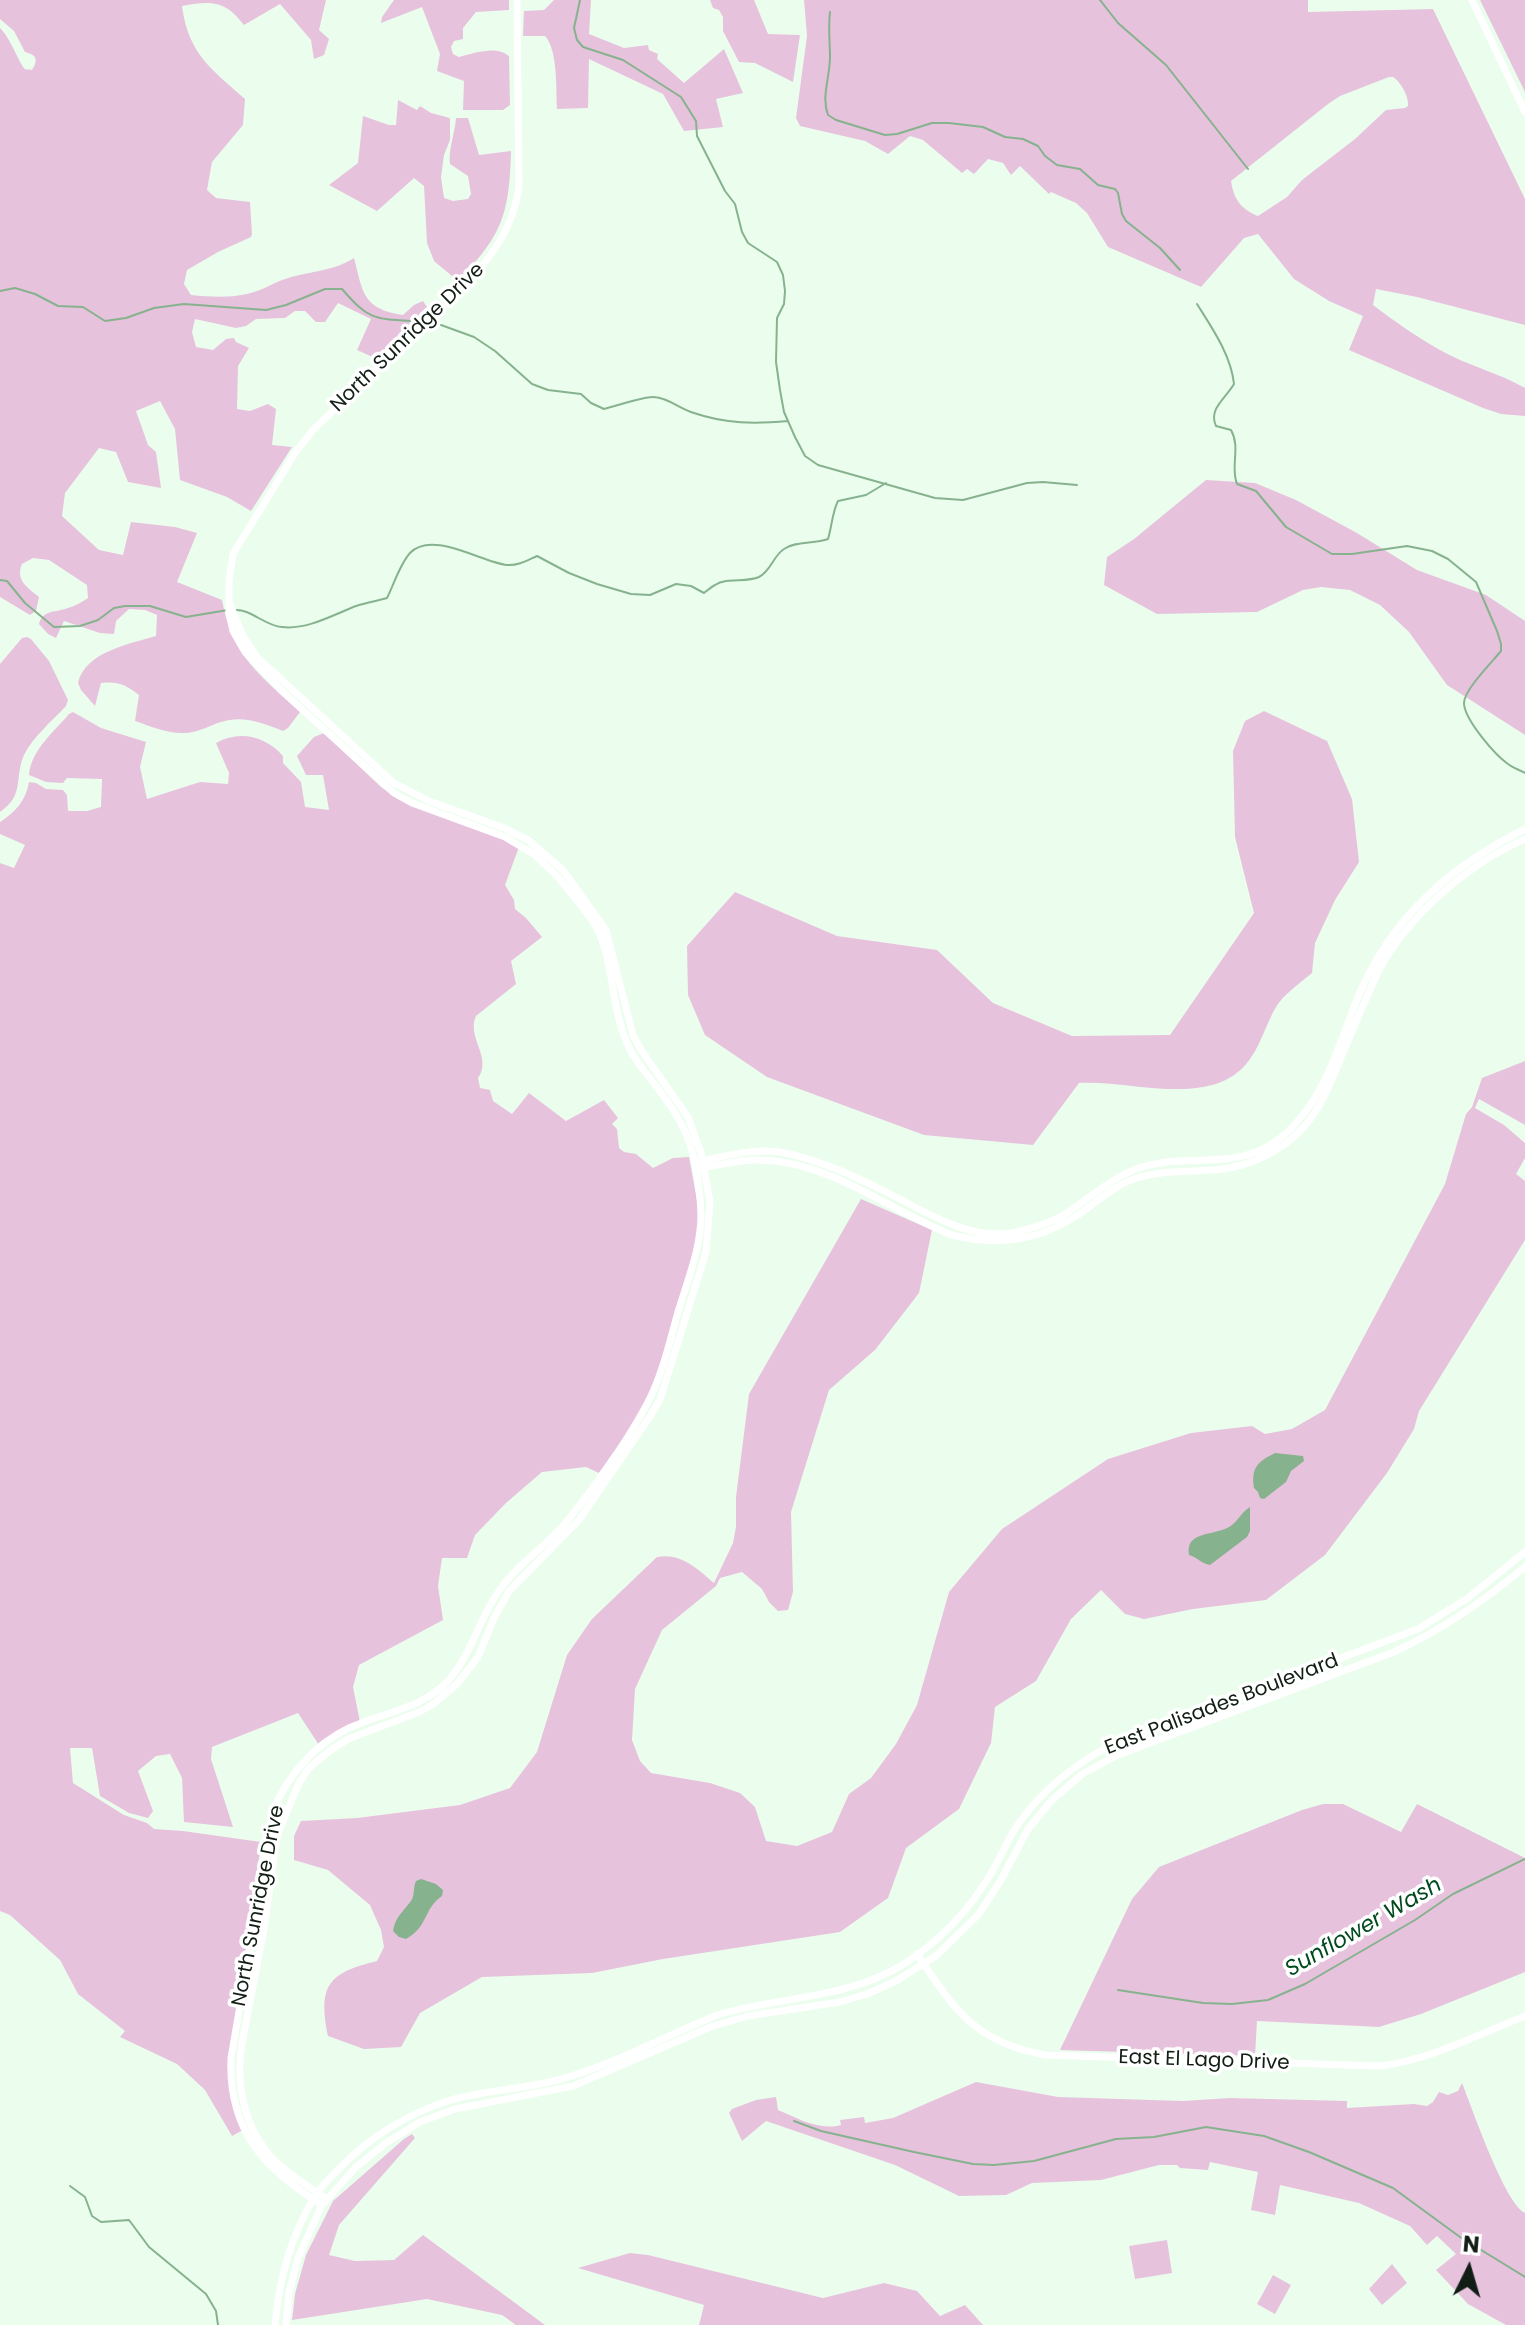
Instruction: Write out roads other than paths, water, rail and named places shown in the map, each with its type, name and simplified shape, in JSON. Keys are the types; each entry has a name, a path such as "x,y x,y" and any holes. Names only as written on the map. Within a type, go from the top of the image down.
{"street":[{"name":"North Sunridge Drive","path":"315,2196 267,2152 258,2139 247,2115 240,2087 239,2061 277,1836 299,1783 309,1768 348,1739 419,1712 457,1684 478,1657 509,1591 579,1520 649,1418 665,1385 709,1235 710,1202 699,1165 685,1130 625,1040 608,959 597,926 558,877 535,855 505,837 412,803 386,788 291,700 245,652 230,622 229,575 233,554 304,441 487,262 514,213 519,187 517,0"},
{"path":"1472,0 1525,112"},
{"path":"699,1165 755,1151 780,1152 848,1174 956,1227 1000,1235 1040,1226 1059,1218 1107,1184 1141,1167 1215,1161 1256,1152 1281,1138 1308,1109 1323,1083 1367,976 1403,919 1464,866 1525,829"},
{"path":"699,1165 757,1160 796,1165 852,1185 952,1235 999,1242 1025,1239 1051,1231 1136,1178 1156,1173 1222,1169 1258,1159 1287,1143 1322,1102 1379,970 1410,927 1469,872 1525,839"},
{"name":"North Sunridge Drive","path":"324,2202 263,2160 251,2142 233,2095 231,2058 273,1811 291,1777 331,1739 349,1728 419,1703 446,1683 466,1656 500,1589 570,1518 637,1420 656,1386 698,1244 701,1213 699,1165"},
{"name":"East Palisades Boulevard","path":"275,2325 282,2273 299,2227 315,2196 347,2161 379,2134 431,2107 469,2096 560,2080 717,2015 751,2006 820,1996 864,1984 904,1964 949,1929 992,1872 1020,1821 1061,1776 1081,1762 1115,1743 1418,1629 1468,1598 1525,1552"},
{"name":"East Palisades Boulevard","path":"286,2325 289,2293 298,2258 324,2202 356,2167 403,2131 433,2116 475,2104 573,2086 713,2026 748,2016 840,2002 896,1981 924,1964 979,1914 1028,1829 1051,1801 1082,1774 1118,1755 1420,1640 1473,1608 1525,1567"},
{"path":"261,1882 270,1885"},
{"name":"East El Lago Drive","path":"917,1954 957,2011 980,2031 1018,2050 1056,2056 1379,2066 1427,2054 1525,2016"}],"waterway":[{"path":"580,0 574,28 577,40 583,47 623,60 681,97 696,121 697,136 735,204 748,243 777,262 785,291 784,304 777,318 776,362 780,390 784,412 805,456 818,465 935,498 963,500 1027,483 1077,485"},
{"path":"1100,0 1118,23 1166,65 1248,169"},
{"path":"830,12 830,64 825,101 828,115 885,135 932,123 949,123 983,127 1005,137 1023,139 1038,146 1057,165 1080,169 1098,185 1115,189 1126,221 1160,248 1180,270"},
{"path":"0,291 15,288 58,306 83,307 105,321 126,318 154,308 184,304 266,310 325,289 342,289 372,316 412,321"},
{"path":"1197,304 1220,342 1232,373 1234,384 1216,409 1214,420 1216,426 1231,430 1234,437 1237,484 1256,491 1286,527 1332,554 1407,546 1432,551 1448,559 1476,582 1497,631 1501,651 1465,697 1465,710 1474,727 1496,753 1525,773"},
{"path":"441,325 474,337 532,384 548,390 581,394 604,409 653,397 694,413 729,421 788,421"},
{"path":"235,610 282,627 320,621 356,606 387,598 410,553 419,547 431,545 457,549 507,565 519,564 537,556 569,573 631,594 650,595 676,584 691,586 704,593 720,583 759,577 788,546 828,539 838,501 866,495 886,483"},
{"path":"0,580 7,581 25,603 54,627 80,626 98,620 114,608 125,606 150,606 186,617 228,610"},
{"name":"Sunflower Wash","path":"1118,1990 1203,2003 1268,2000 1305,1984 1415,1920 1453,1894 1525,1859"},
{"path":"794,2121 821,2131 914,2152 994,2165 1034,2161 1116,2139 1154,2137 1206,2127 1264,2136 1393,2188 1460,2237 1525,2277"},
{"path":"70,2186 85,2197 92,2216 101,2222 129,2220 149,2247 206,2294 216,2311 218,2325"}]}
